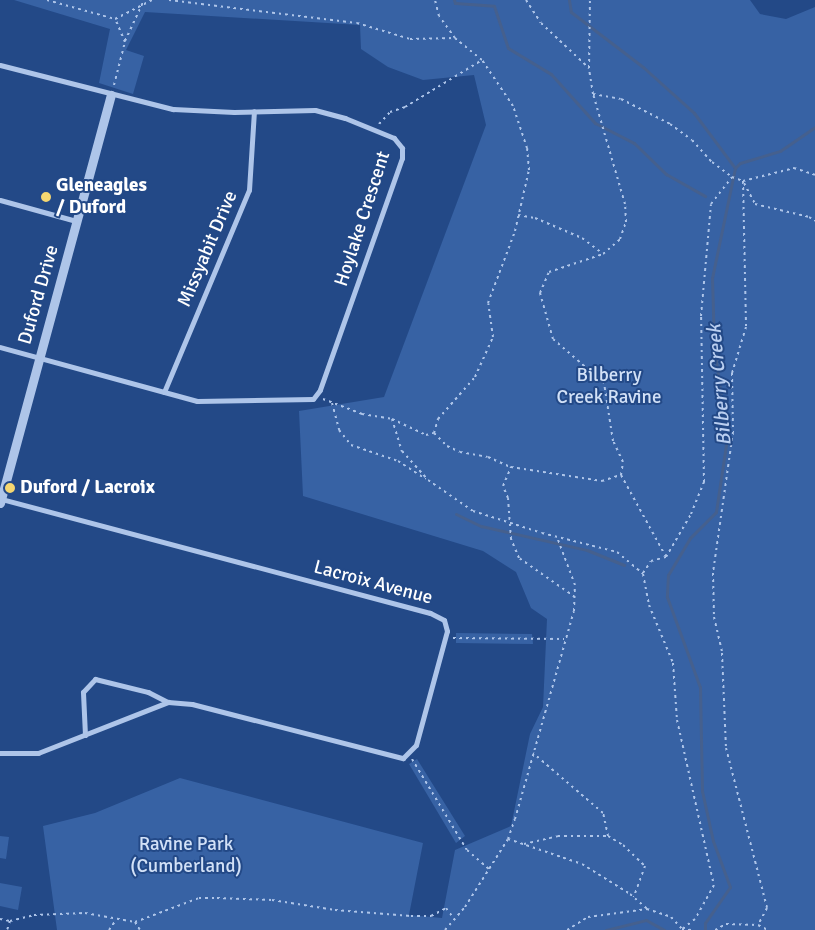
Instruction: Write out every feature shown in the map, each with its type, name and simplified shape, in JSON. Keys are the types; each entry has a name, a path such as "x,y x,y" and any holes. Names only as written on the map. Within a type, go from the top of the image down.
{"street":[{"name":"Hoylake Crescent","path":"0,65 110,95 172,109 315,110 374,128 399,143 402,158 317,395"},
{"name":"Duford Drive","path":"1,501 110,95"},
{"name":"Missyabit Drive","path":"164,392 249,190 256,129 254,111"},
{"path":"0,200 76,221"},
{"path":"0,347 197,401 301,401 317,395"},
{"name":"Lacroix Avenue","path":"1,501 430,614 444,620 446,637"},
{"path":"84,736 83,692 95,679 148,692 168,702 192,704 395,757 409,755 416,746 446,637"},
{"path":"0,753 38,753 168,702"}],"path":[{"path":"47,0 115,19 128,15 144,1 152,0"},
{"path":"168,0 357,22 410,39 455,38"},
{"path":"434,433 438,419 475,376 493,337 488,303 518,215 529,170 527,148 513,106 482,60 455,38 439,16 435,0"},
{"path":"526,0 541,23 589,68"},
{"path":"590,0 588,53 593,94 604,142 624,204 626,222 620,239 603,254 549,272 540,293 553,339 604,383 613,440 623,462 621,475 666,557"},
{"path":"110,95 125,42 144,1"},
{"path":"115,19 125,42"},
{"path":"374,128 390,112 405,107 482,60"},
{"path":"593,94 620,99 670,124 732,177 743,180 794,168 815,175"},
{"path":"643,574 651,561 666,557 691,514 704,482 701,316 711,204 732,177"},
{"path":"743,180 755,204 809,216 815,221"},
{"path":"743,180 746,327 732,373 733,432 713,572 714,617 722,653 726,748 767,908 758,925"},
{"path":"518,215 536,218 582,238 603,254"},
{"path":"317,395 332,403 362,414 392,419 426,434 434,433"},
{"path":"332,403 339,430 352,445 398,461 473,511 557,537 617,552 643,574 649,605 673,663 677,720 714,885 695,919 682,929"},
{"path":"392,419 402,451 428,480"},
{"path":"434,433 447,446 460,452 488,457 511,467 602,481 621,475"},
{"path":"511,467 504,486 508,498 511,539 519,558 575,597"},
{"path":"445,930 455,920 508,839 533,753 575,597 575,585 557,537"},
{"path":"446,637 564,639"},
{"path":"533,753 603,813 608,836"},
{"path":"409,755 467,850 489,869"},
{"path":"524,844 558,836 608,836 623,845 645,866 634,897"},
{"path":"508,839 582,864 634,897 647,910"},
{"path":"0,919 10,921 34,916 85,913 135,922 199,898 217,898 272,900 335,910 411,916 431,916 446,908 455,920"},
{"path":"566,930 588,918 647,910 671,917 682,929 691,930"},
{"path":"109,930 116,920"},
{"path":"7,930 10,921"},
{"path":"135,922 140,930"},
{"path":"716,930 726,924 758,925 768,930"}],"green space":[{"name":"Bilberry Creek Ravine","path":"14,0 750,0 760,14 786,19 815,7 815,930 57,930 43,826 95,813 180,778 423,843 409,915 442,918 455,850 511,826 530,734 543,707 547,619 531,608 516,572 483,551 303,496 299,411 384,397 486,125 474,75 423,80 388,67 361,49 360,25 145,12 126,50 144,56 133,94 99,83 110,29"},
{"path":"456,633 532,634 533,644 456,643"},
{"path":"417,759 465,836 456,843 409,764"},
{"path":"0,836 9,837 6,859 0,858"},
{"path":"0,883 22,887 18,910 0,906"}],"waterway":[{"path":"454,0 455,3 494,6 508,48 551,74 595,123 634,143 666,174 705,196"},
{"name":"Bilberry Creek","path":"569,0 571,12 643,67 694,113 735,168 712,278 714,347 727,438 716,512 690,538 668,575 667,597 700,687 702,791 713,841 730,887 705,923 705,930"},
{"path":"735,168 740,163 780,151 815,127"},
{"path":"456,514 481,526 587,550 624,565"},
{"path":"606,930 646,920 664,930"}],"place":[{"name":"Gleneagles / Duford","path":"46,197"},
{"name":"Duford / Lacroix","path":"10,488"}],"park label":[{"name":"Ravine Park (Cumberland)","path":"186,856"}]}
